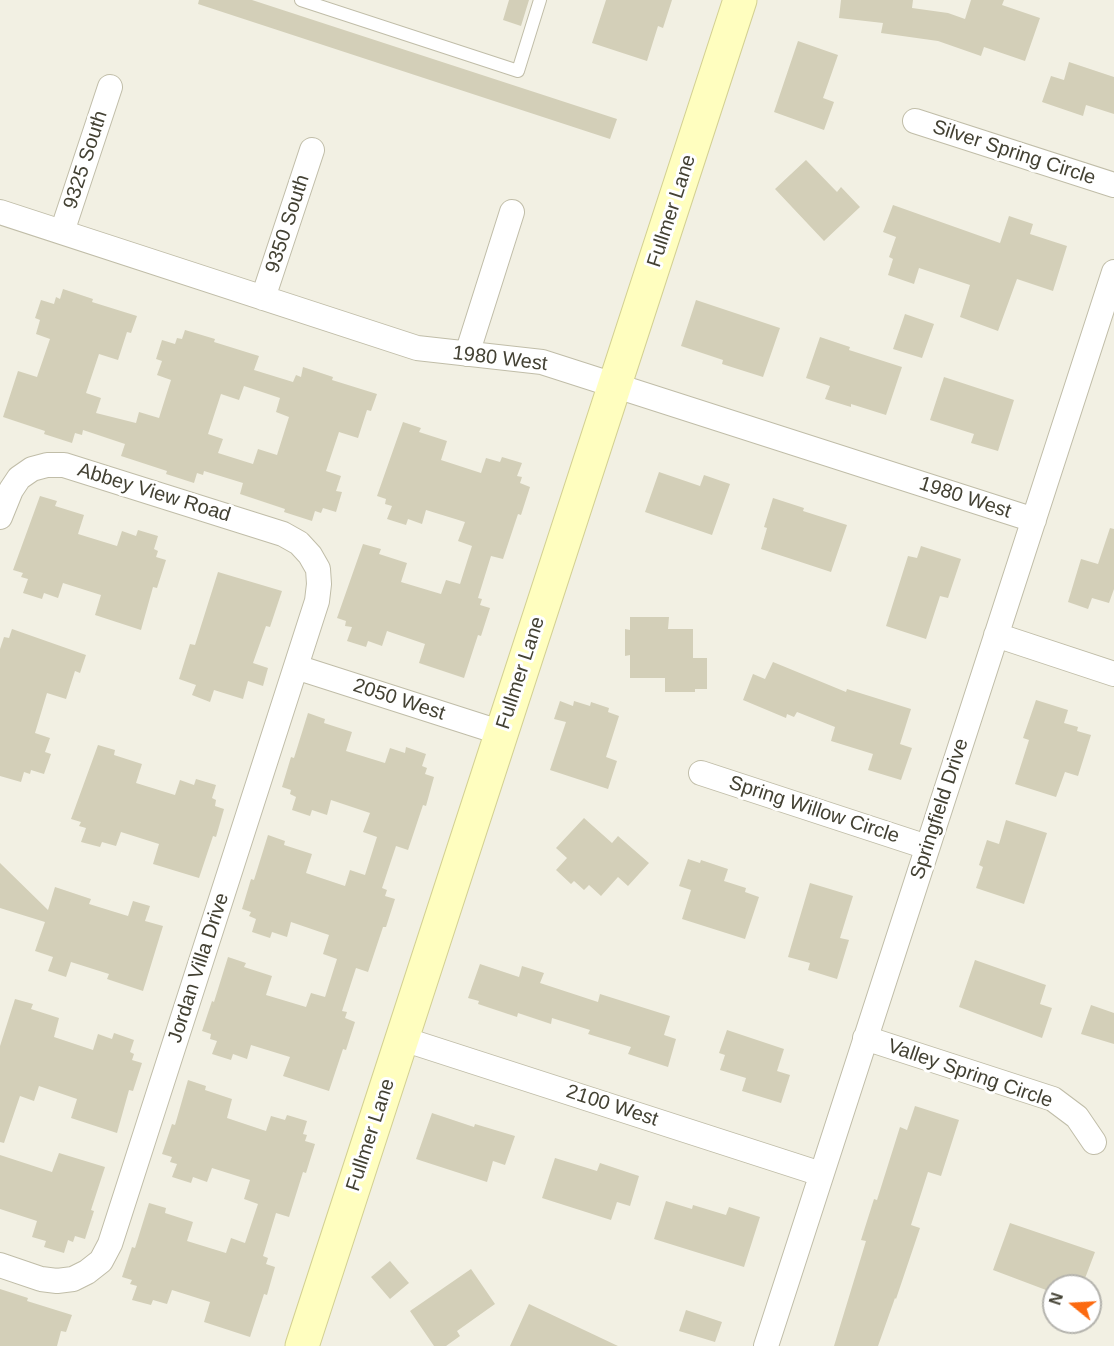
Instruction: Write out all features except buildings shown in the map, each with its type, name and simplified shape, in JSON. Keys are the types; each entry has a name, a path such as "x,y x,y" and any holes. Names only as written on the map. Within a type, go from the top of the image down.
{"street":[{"name":"Fullmer Lane","path":"303,1346 740,0"},
{"name":"9325 South","path":"62,232 110,87"},
{"name":"Silver Spring Circle","path":"915,121 1114,185"},
{"name":"9350 South","path":"263,298 312,150"},
{"name":"1980 West","path":"0,212 417,348 542,362 1034,520"},
{"path":"467,354 512,212"},
{"name":"Springfield Drive","path":"766,1346 1114,272"},
{"name":"Abbey View Road","path":"0,517 10,490 19,478 32,469 47,465 64,465 283,534 299,543 310,555 318,569"},
{"name":"Jordan Villa Drive","path":"0,1265 41,1279 57,1281 73,1279 87,1272 101,1260 110,1244 317,601 318,569"},
{"path":"996,635 1114,674"},
{"name":"2050 West","path":"296,667 502,733"},
{"name":"Spring Willow Circle","path":"701,773 927,847"},
{"name":"Valley Spring Circle","path":"866,1038 1053,1099 1077,1117 1094,1142"},
{"name":"2100 West","path":"403,1039 821,1174"}],"lane":[{"path":"301,0 518,71 540,0"}]}
